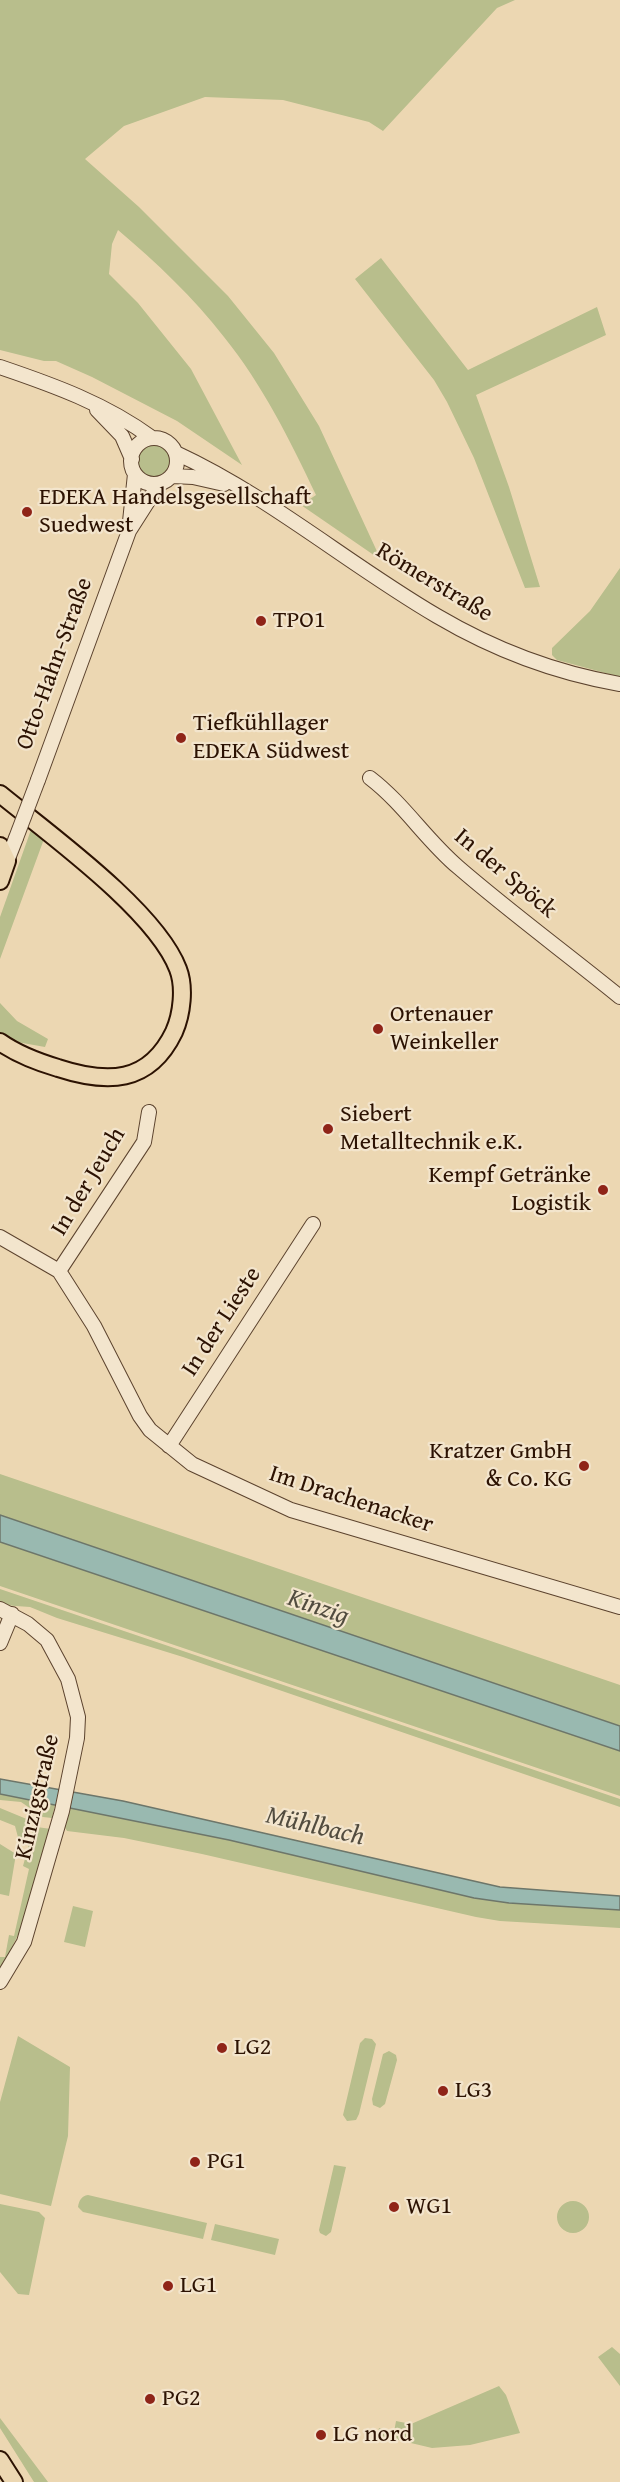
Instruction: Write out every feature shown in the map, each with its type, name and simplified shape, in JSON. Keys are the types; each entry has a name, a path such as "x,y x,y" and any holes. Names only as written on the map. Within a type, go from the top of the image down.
{"main road":[{"path":"0,794 82,861 151,927 164,943 178,970 181,982 180,1013 170,1040 146,1067 133,1074 119,1078 85,1077 4,1047"},
{"name":"Otto-Hahn-Straße","path":"0,881 4,854"},
{"path":"0,2460 14,2482"}],"street":[{"path":"0,367 82,398 133,425 152,438 167,442 176,453 176,469 172,476 159,484 144,482 135,474 132,459 122,436 108,419 82,398"},
{"path":"132,459 138,445 152,438"},
{"name":"Römerstraße","path":"176,453 204,466 241,488 437,616 518,656 599,681 620,684"},
{"name":"Otto-Hahn-Straße","path":"129,531 129,513 135,474"},
{"name":"Römerstraße","path":"172,476 204,479 241,488"},
{"name":"Otto-Hahn-Straße","path":"4,854 16,838 129,531 159,484"},
{"name":"In der Spöck","path":"370,778 391,794 427,838 458,867 620,997"},
{"name":"In der Jeuch","path":"59,1271 144,1142 149,1112"},
{"name":"In der Lieste","path":"169,1446 313,1224"},
{"name":"Im Drachenacker","path":"0,1237 59,1271 94,1326 140,1416 150,1430 192,1464 291,1510 620,1607"},
{"path":"0,1643 6,1612"},
{"name":"Kinzigstraße","path":"0,1982 24,1942 62,1811 77,1738 78,1717 74,1696 47,1640 6,1612"}],"green space":[{"path":"0,0 515,0 497,8 383,131 369,122 283,100 205,97 124,126 85,159 139,207 228,296 274,353 319,426 381,560 301,505 316,495 285,433 251,374 200,308 161,268 118,230 112,244 109,274 138,303 191,369 242,465 177,421 92,377 56,361 44,361 0,350"},
{"path":"381,258 468,370 597,307 606,335 476,395 509,487 540,587 525,588 474,458 434,380 355,279"},
{"path":"154,442 166,448 172,460 166,472 154,478 142,472 136,460 142,448"},
{"path":"620,568 620,677 557,660 552,655 552,648 590,611"},
{"path":"32,827 44,839 0,959 0,917"},
{"path":"0,1003 17,1021 48,1039 45,1047 17,1042 0,1032"},
{"path":"0,1474 620,1685 620,1726 0,1515"},
{"path":"0,1542 620,1751 620,1796 0,1586"},
{"path":"0,1589 620,1799 620,1807 183,1657 57,1618 30,1607 2,1605 0,1604"},
{"path":"0,1794 55,1805 52,1818 43,1817 21,1802 0,1800"},
{"path":"70,1807 229,1840 474,1898 509,1903 620,1910 620,1928 500,1921 476,1917 202,1854 124,1838 67,1831 64,1826"},
{"path":"0,1808 29,1820 23,1840 19,1841 15,1826 0,1820"},
{"path":"37,1827 51,1829 27,1916 0,1972 0,1957 5,1957 9,1935 14,1936 29,1869 23,1866 33,1829"},
{"path":"0,1844 16,1854 9,1896 0,1894"},
{"path":"73,1906 93,1911 85,1947 64,1942"},
{"path":"18,2036 70,2067 68,2136 51,2206 0,2194 0,2102"},
{"path":"365,2038 372,2039 376,2044 359,2114 356,2120 347,2121 343,2115 360,2043"},
{"path":"389,2051 396,2055 397,2060 385,2104 380,2108 373,2105 372,2099 383,2054"},
{"path":"334,2165 346,2167 331,2232 326,2236 319,2230"},
{"path":"88,2195 207,2223 203,2239 83,2212 78,2207 79,2203"},
{"path":"573,2201 584,2206 589,2217 584,2228 573,2233 562,2228 557,2217 562,2206"},
{"path":"0,2204 39,2212 45,2218 29,2295 18,2294 0,2272"},
{"path":"215,2224 279,2239 275,2255 211,2240"},
{"path":"612,2347 620,2354 620,2386 598,2357"},
{"path":"499,2386 506,2395 520,2433 470,2445 432,2448 377,2435 379,2428 394,2432 396,2421 411,2424"},
{"path":"0,2418 48,2482 34,2482 0,2428"}],"water":[{"path":"0,1515 620,1726 620,1751 0,1542"},
{"path":"0,1779 123,1801 500,1887 620,1896 620,1910 509,1903 474,1898 229,1840 0,1794"}],"place":[{"name":"EDEKA Handelsgesellschaft Suedwest","path":"27,512"},
{"name":"TPO1","path":"261,621"},
{"name":"Tiefkühllager EDEKA Südwest","path":"181,738"},
{"name":"Ortenauer Weinkeller","path":"378,1029"},
{"name":"Siebert Metalltechnik e.K.","path":"328,1129"},
{"name":"Kempf Getränke Logistik","path":"603,1190"},
{"name":"Kratzer GmbH & Co. KG","path":"584,1466"},
{"name":"LG2","path":"222,2048"},
{"name":"LG3","path":"443,2091"},
{"name":"PG1","path":"195,2162"},
{"name":"WG1","path":"394,2207"},
{"name":"LG1","path":"168,2286"},
{"name":"PG2","path":"150,2399"},
{"name":"LG nord","path":"321,2435"}],"water label":[{"name":"Kinzig","path":"318,1608"},
{"name":"Mühlbach","path":"315,1827"}]}
